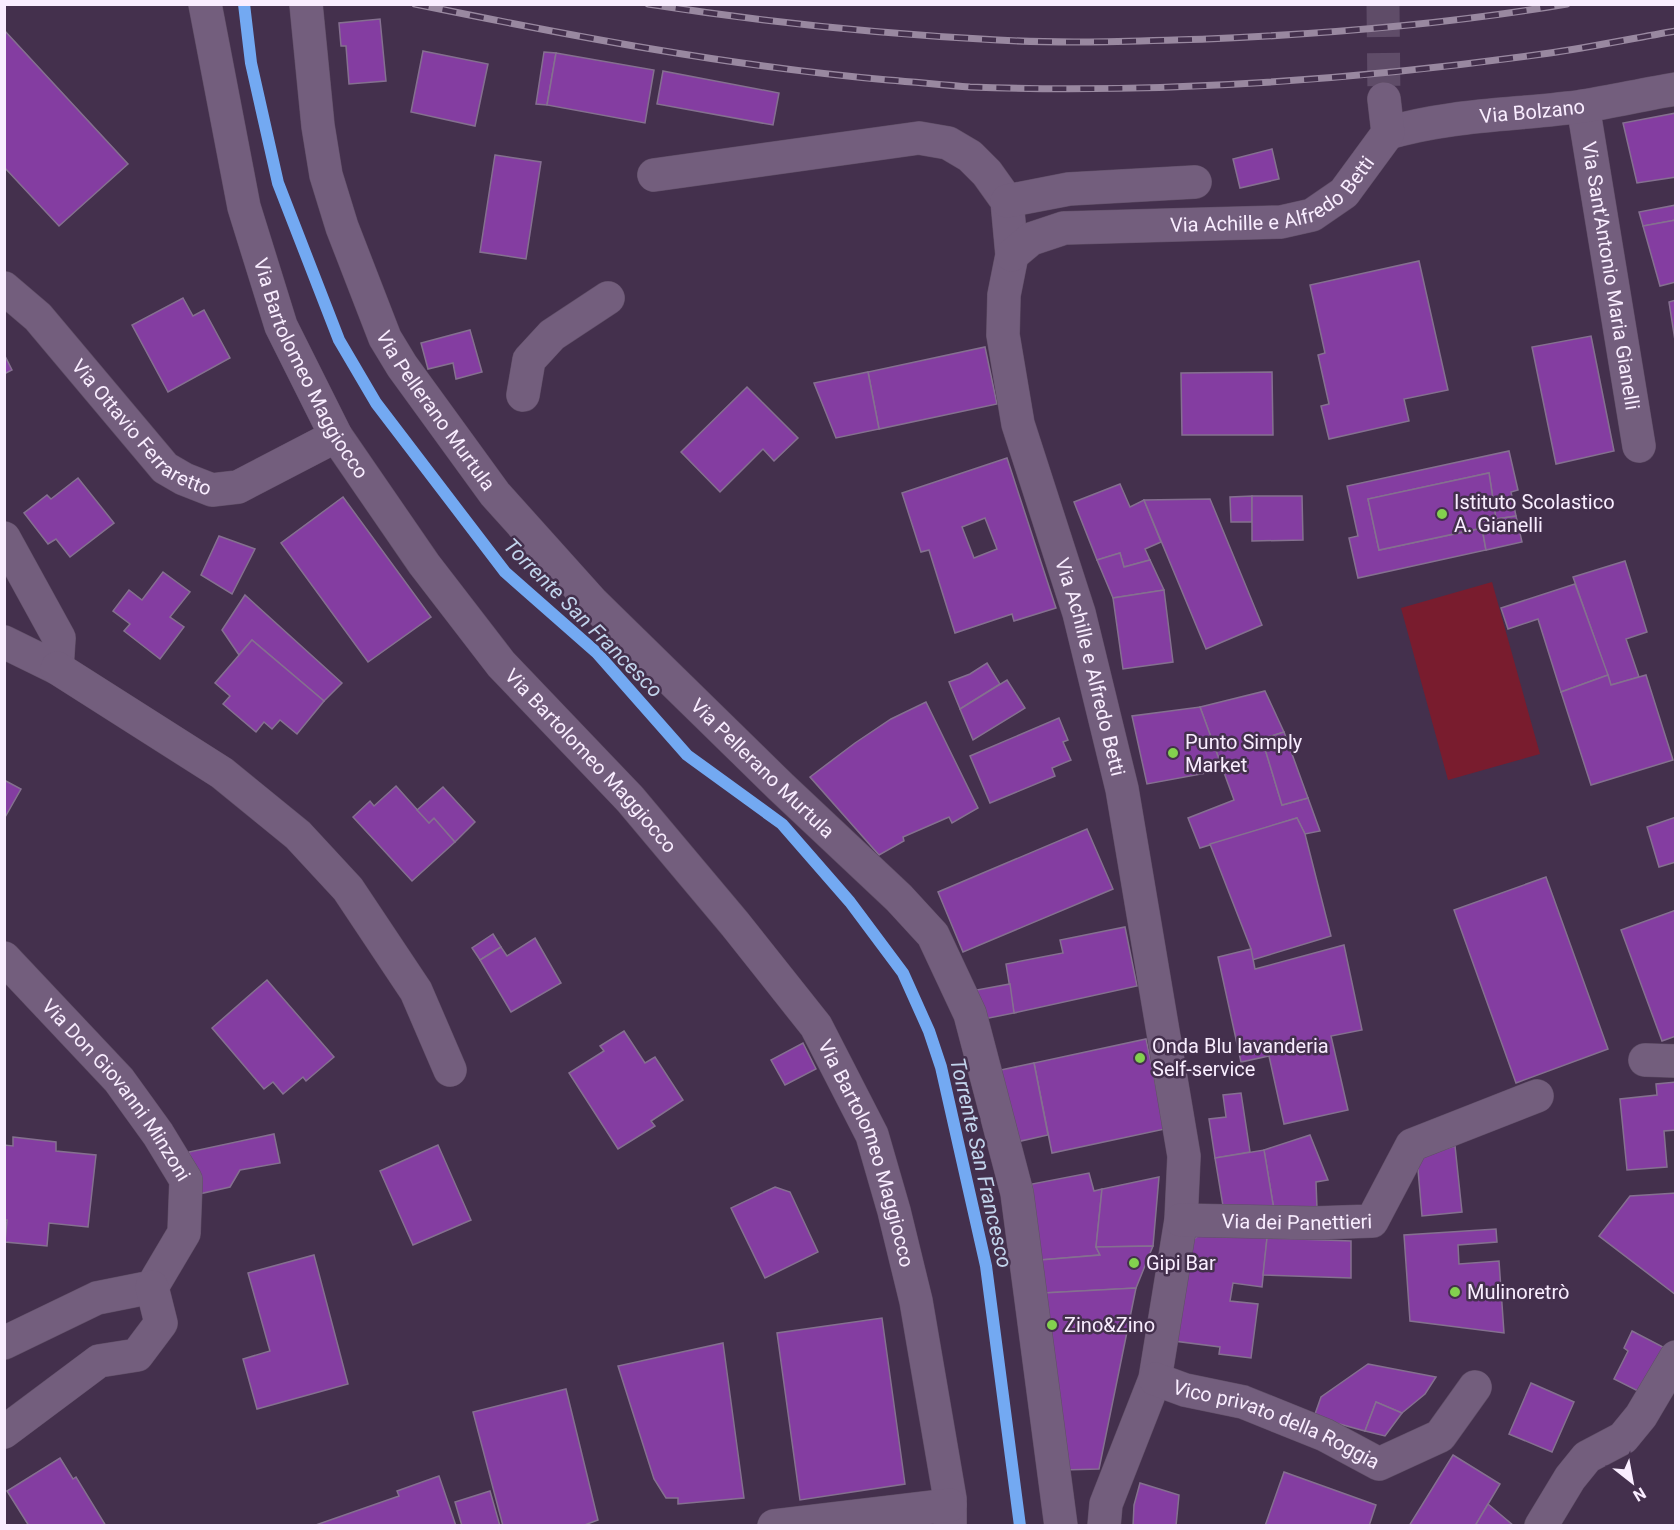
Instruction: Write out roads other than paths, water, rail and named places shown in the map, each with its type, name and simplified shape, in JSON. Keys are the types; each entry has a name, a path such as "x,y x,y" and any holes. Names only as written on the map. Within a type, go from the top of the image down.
{"street":[{"name":"Via Bartolomeo Maggiocco","path":"205,4 244,207 281,326 336,436 424,564 501,664 630,799 735,924 816,1026 872,1135 916,1301 950,1515"},
{"name":"Via Pellerano Murtula","path":"306,4 318,126 326,176 342,227 385,338 402,366 495,494 593,603 781,787 899,898 933,935 970,1014 1017,1192 1061,1526"},
{"name":"Via Bolzano","path":"1388,133 1418,124 1502,113 1583,106 1676,89"},
{"name":"Via Achille e Alfredo Betti","path":"1104,1526 1106,1504 1155,1379 1181,1220 1184,1156 1122,789 1079,613 1016,413 1003,335 1004,295 1012,255 1031,239 1064,228 1281,222 1312,215 1344,193 1388,133 1384,99"},
{"name":"Via Sant'Antonio Maria Gianelli","path":"1583,106 1639,446"},
{"path":"654,175 919,138 948,143 970,156 987,173 1006,201 1012,255"},
{"path":"1006,201 1070,189 1195,182"},
{"name":"Via Ottavio Ferraretto","path":"4,288 38,317 165,468 184,479 212,490 238,486 336,436"},
{"path":"523,395 529,360 552,335 608,298"},
{"path":"4,538 59,638 57,668"},
{"path":"4,642 57,668 222,773 298,835 348,889 416,991 450,1070"},
{"name":"Via Don Giovanni Minzoni","path":"4,958 119,1080 158,1134 186,1180 184,1233 152,1287"},
{"name":"Via dei Panettieri","path":"1181,1220 1314,1223 1372,1221 1412,1145 1537,1096"},
{"path":"4,1343 97,1298 152,1287 162,1323 138,1355 99,1361 4,1432"},
{"path":"1540,1526 1578,1467 1587,1457 1623,1438 1641,1416 1676,1357"},
{"name":"Vico privato della Roggia","path":"1155,1379 1185,1390 1243,1401 1325,1435 1379,1464 1440,1436 1475,1386"},
{"path":"774,1526 950,1515"}],"waterway":[{"name":"Torrente San Francesco","path":"244,4 251,63 278,183 339,340 376,403 505,572 597,653 687,755 782,824 850,902 903,973 929,1031 941,1067 986,1266 1020,1526"}],"tunnel":[{"path":"1383,4 1384,99"}],"railway":[{"path":"415,4 591,38 769,67 970,87 1043,89 1261,83 1406,71 1550,53 1676,31"},
{"path":"648,4 866,31 998,40 1077,42 1207,39 1343,31 1433,23 1567,4"}],"place":[{"name":"Istituto Scolastico A. Gianelli","path":"1442,514"},
{"name":"Punto Simply Market","path":"1173,753"},
{"name":"Onda Blu lavanderia Self-service","path":"1140,1058"},
{"name":"Gipi Bar","path":"1134,1263"},
{"name":"Mulinoretrò","path":"1455,1292"},
{"name":"Zino&Zino","path":"1052,1325"}]}
